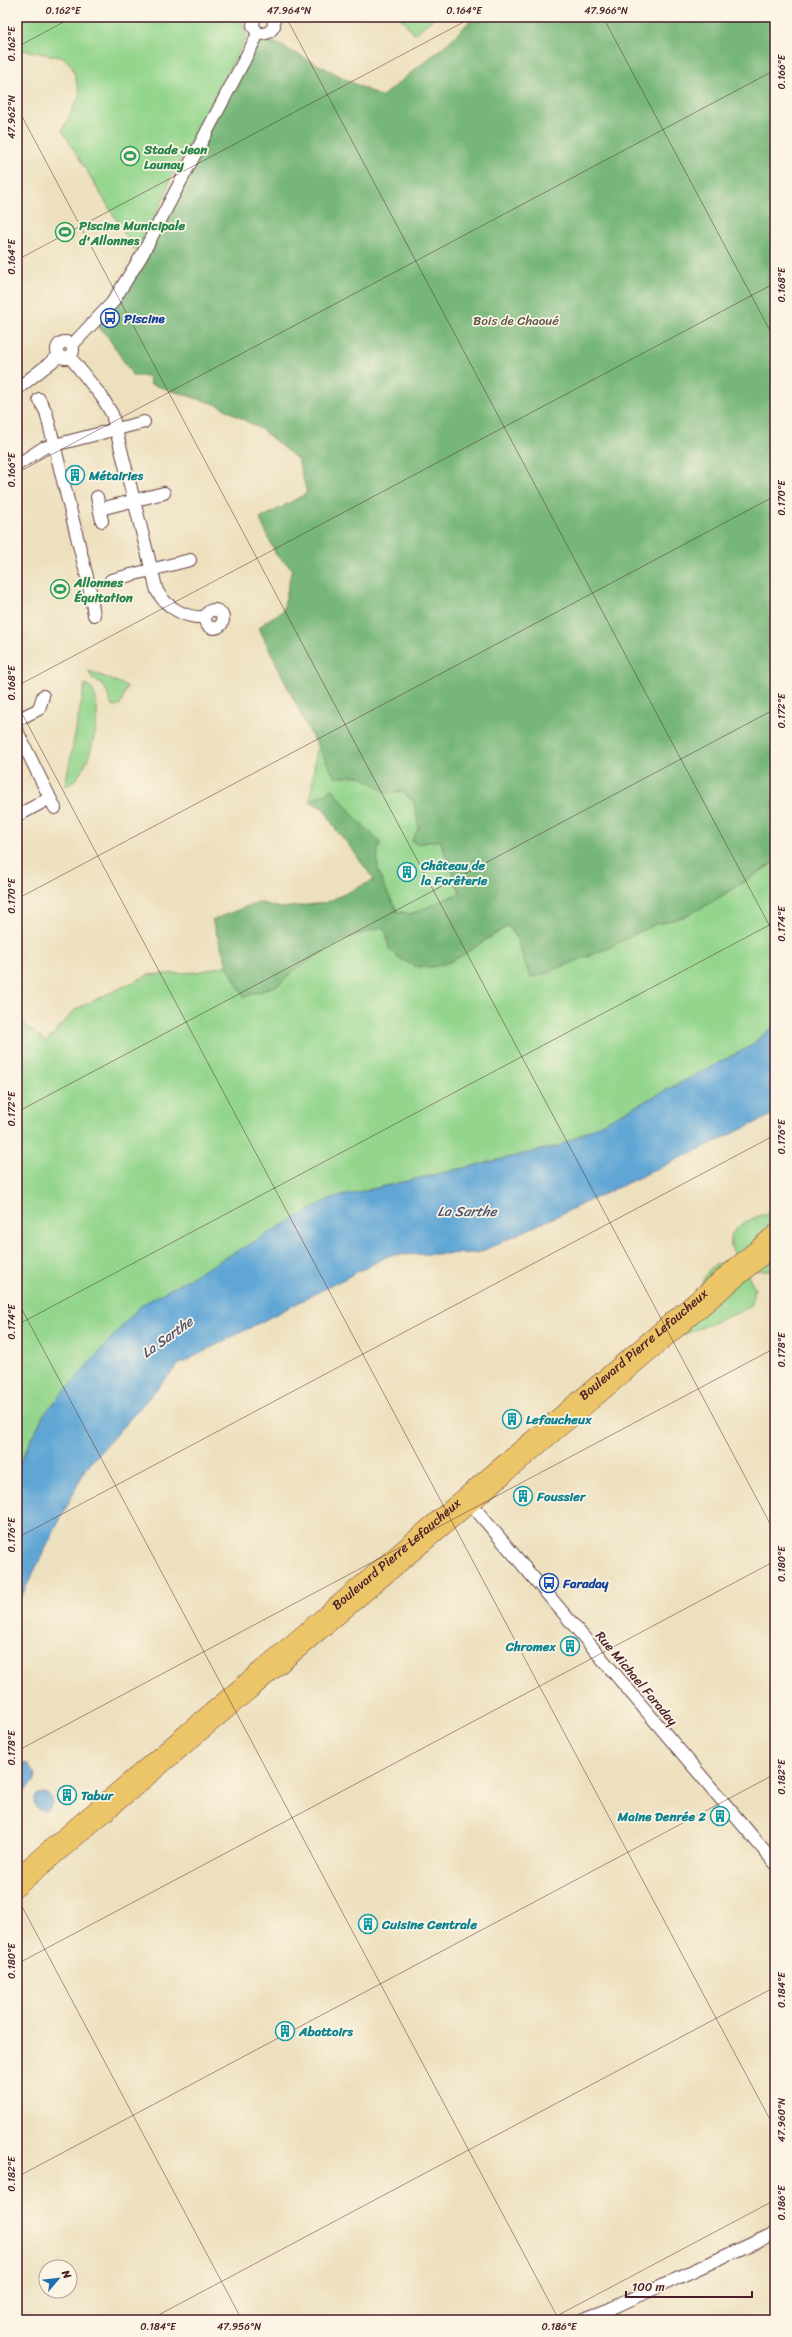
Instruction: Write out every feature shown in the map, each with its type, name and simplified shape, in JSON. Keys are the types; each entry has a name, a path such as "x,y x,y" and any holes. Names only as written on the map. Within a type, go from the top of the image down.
{"main road":[{"name":"Boulevard Pierre Lefaucheux","path":"17,1889 742,1266 775,1232"},
{"name":"Boulevard Pierre Lefaucheux","path":"17,1875 742,1266 775,1247"}],"street":[{"path":"254,17 253,26 258,34"},
{"path":"258,34 268,33 272,30 274,26 273,17"},
{"path":"17,389 67,353 112,303 142,255 258,34"},
{"path":"67,353 108,405 116,429 157,591 169,607 197,618 205,617"},
{"path":"39,399 46,412 94,615"},
{"path":"17,466 43,448 144,422"},
{"path":"100,509 133,500 164,494"},
{"path":"111,580 190,560"},
{"path":"17,720 39,709 43,696"},
{"path":"17,731 52,803 17,816"},
{"name":"Rue Michael Faraday","path":"478,1511 775,1863"},
{"path":"581,2320 610,2309 775,2233"}],"green space":[{"name":"Stade Jean Launay","path":"17,17 241,17 247,37 169,182 167,192 136,252 62,130 80,95 72,66 64,58 17,49"},
{"path":"400,17 435,17 414,34"},
{"name":"Bois de Chaoué","path":"474,17 775,17 775,862 704,907 683,917 653,925 610,947 541,975 530,977 516,936 508,926 460,957 433,967 419,967 400,958 389,949 387,934 382,927 342,940 297,968 278,985 244,997 227,965 212,920 258,902 281,908 325,903 374,880 352,849 336,830 325,810 310,801 333,789 357,820 380,842 377,862 378,870 384,886 397,911 411,914 460,893 440,840 416,844 412,841 419,827 414,802 402,791 387,793 361,776 335,777 308,729 259,628 266,621 283,611 292,568 276,555 260,519 307,493 298,460 262,430 218,405 150,384 149,376 133,376 108,337 94,323 112,303 258,34 381,97 449,42"},
{"path":"89,671 127,686 121,704 116,707 112,706 105,688 101,683 92,679"},
{"path":"85,684 93,690 96,702 97,718 94,736 90,753 83,769 74,780 65,786"},
{"path":"317,745 335,777 361,776 387,792 402,791 414,802 419,827 412,841 416,844 440,840 460,893 411,914 397,911 384,886 378,870 377,862 380,842 357,820 333,789 310,801"},
{"path":"775,862 775,1025 749,1047 559,1146 329,1199 44,1414 17,1468 17,1018 46,1042 76,1009 148,975 199,972 227,965 244,997 278,985 297,968 342,940 382,927 387,934 387,942 458,958 508,926 516,936 530,977 541,975 610,947 653,925 683,917 725,894"},
{"path":"775,1210 775,1232 695,1299 709,1270 720,1263 738,1262 731,1247 730,1236 734,1231 739,1226 750,1220"},
{"path":"775,1247 775,1267 770,1270 747,1271"},
{"path":"746,1271 755,1288 752,1305 740,1312 660,1344"}],"water":[{"name":"La Sarthe","path":"775,1025 775,1112 770,1116 478,1253 390,1255 178,1365 86,1468 17,1605 17,1468 44,1414 140,1306 329,1199 559,1146 749,1047"},
{"path":"17,1763 28,1764 35,1774 34,1782 26,1790 17,1790"},
{"path":"39,1793 47,1793 52,1798 50,1809 47,1811 39,1811 34,1806 34,1798"}],"place":[{"name":"Stade Jean Launay","path":"130,156"},
{"name":"Piscine Municipale d'Allonnes","path":"65,232"},
{"name":"Piscine","path":"110,318"},
{"name":"Métairies","path":"75,475"},
{"name":"Allonnes Équitation","path":"60,589"},
{"name":"Château de la Forêterie","path":"407,872"},
{"name":"Lefaucheux","path":"512,1419"},
{"name":"Foussier","path":"523,1496"},
{"name":"Faraday","path":"549,1583"},
{"name":"Chromex","path":"570,1646"},
{"name":"Tabur","path":"67,1795"},
{"name":"Maine Denrée 2","path":"720,1816"},
{"name":"Cuisine Centrale","path":"368,1924"},
{"name":"Abattoirs","path":"285,2031"}]}
